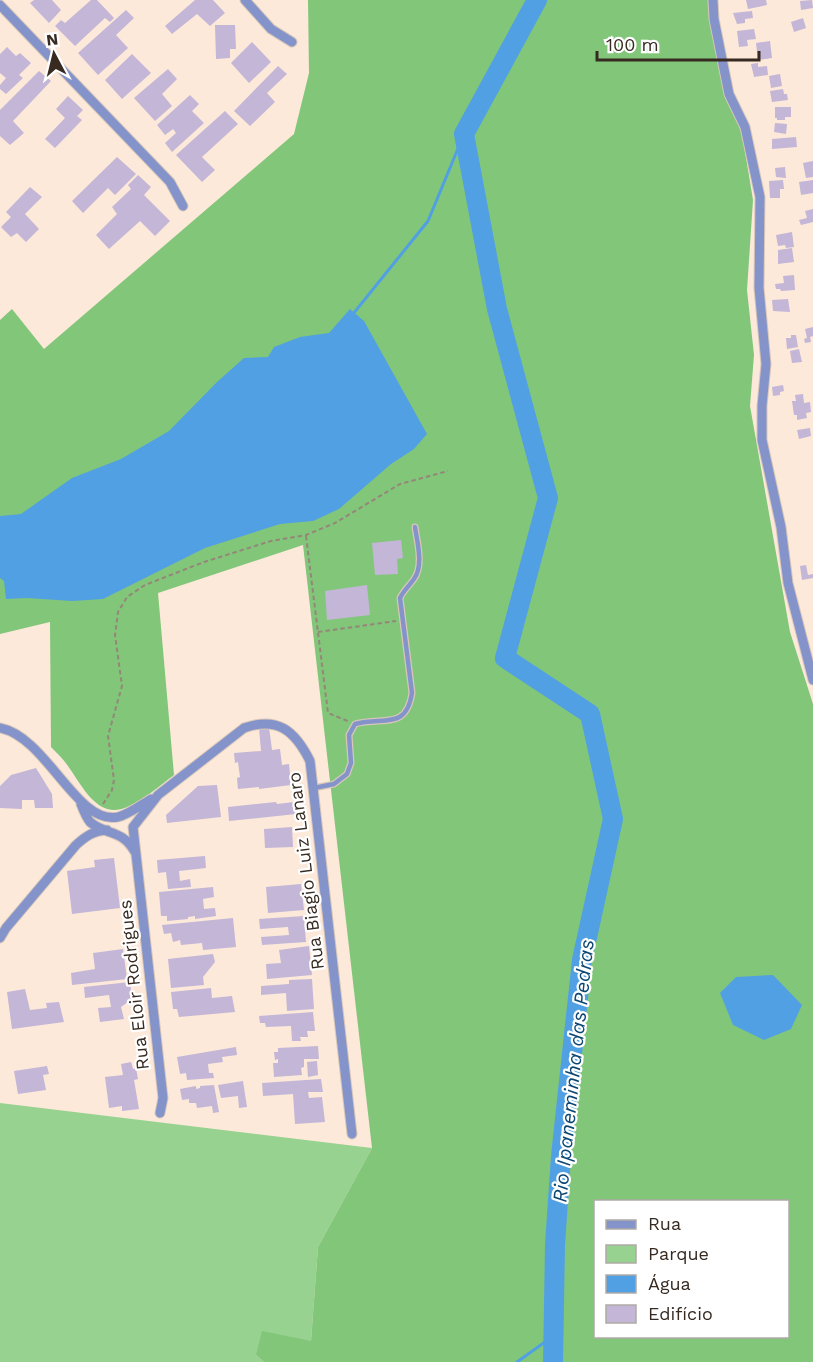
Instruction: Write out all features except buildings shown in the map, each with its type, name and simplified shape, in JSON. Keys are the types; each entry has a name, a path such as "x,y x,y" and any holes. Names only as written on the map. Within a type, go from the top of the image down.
{"street":[{"path":"245,0 271,29 292,42"},
{"path":"713,0 714,19 729,94 745,127 760,196 759,288 766,364 762,440 781,527 788,583 813,680"},
{"path":"0,5 170,182 183,206"},
{"name":"Rua Biagio Luiz Lanaro","path":"119,817 158,795 244,728 256,723 270,723 293,733 301,742 310,761 314,788 352,1134"},
{"path":"0,728 24,737 35,747 89,811 104,816 130,818 133,827 129,834 119,835"},
{"name":"Rua Biagio Luiz Lanaro","path":"133,827 158,795"},
{"path":"89,811 91,822 119,835 130,844 136,854"},
{"path":"75,845 89,811"},
{"path":"119,817 114,821 114,827 119,835"},
{"name":"Rua Eloir Rodrigues","path":"133,827 163,1098 160,1113"},
{"path":"0,938 75,845 87,834 107,830"}],"lane":[{"path":"314,788 334,784 347,774 351,763 349,735 355,724 393,720 404,715 410,706 412,693 400,598 403,590 415,578 419,562 415,527"}],"path":[{"path":"89,811 104,803 112,790 114,780 108,736 122,686 115,635 118,612 127,597 145,585 204,562 271,541 306,535 335,524 400,484 448,471"},
{"path":"306,535 328,713 355,724"},
{"path":"318,632 402,620"}],"green space":[{"path":"308,0 713,0 715,19 741,127 753,200 747,290 754,355 750,406 790,632 813,704 813,1362 264,1362 256,1355 262,1331 311,1341 318,1247 372,1148 303,545 158,593 174,775 145,797 128,806 113,810 99,805 51,747 50,622 0,634 0,320 12,309 44,349 294,134 309,73"},
{"path":"0,1103 372,1148 318,1247 311,1341 256,1355 264,1362 0,1362"}],"water":[{"path":"350,309 364,321 427,434 414,449 391,464 339,509 313,521 280,524 205,548 103,599 72,601 6,599 4,581 0,578 0,516 21,514 72,478 121,459 169,431 244,358 268,357 274,347 300,337 329,333"},
{"path":"773,975 802,1005 791,1029 764,1040 733,1025 720,993 736,977"}],"waterway":[{"name":"Rio Ipaneminha das Pedras","path":"537,0 464,134 497,309 548,498 505,658 590,714 613,819 582,960 561,1156 555,1245 553,1362"},
{"path":"353,314 428,221 464,134"},
{"path":"517,1362 552,1337"}]}
